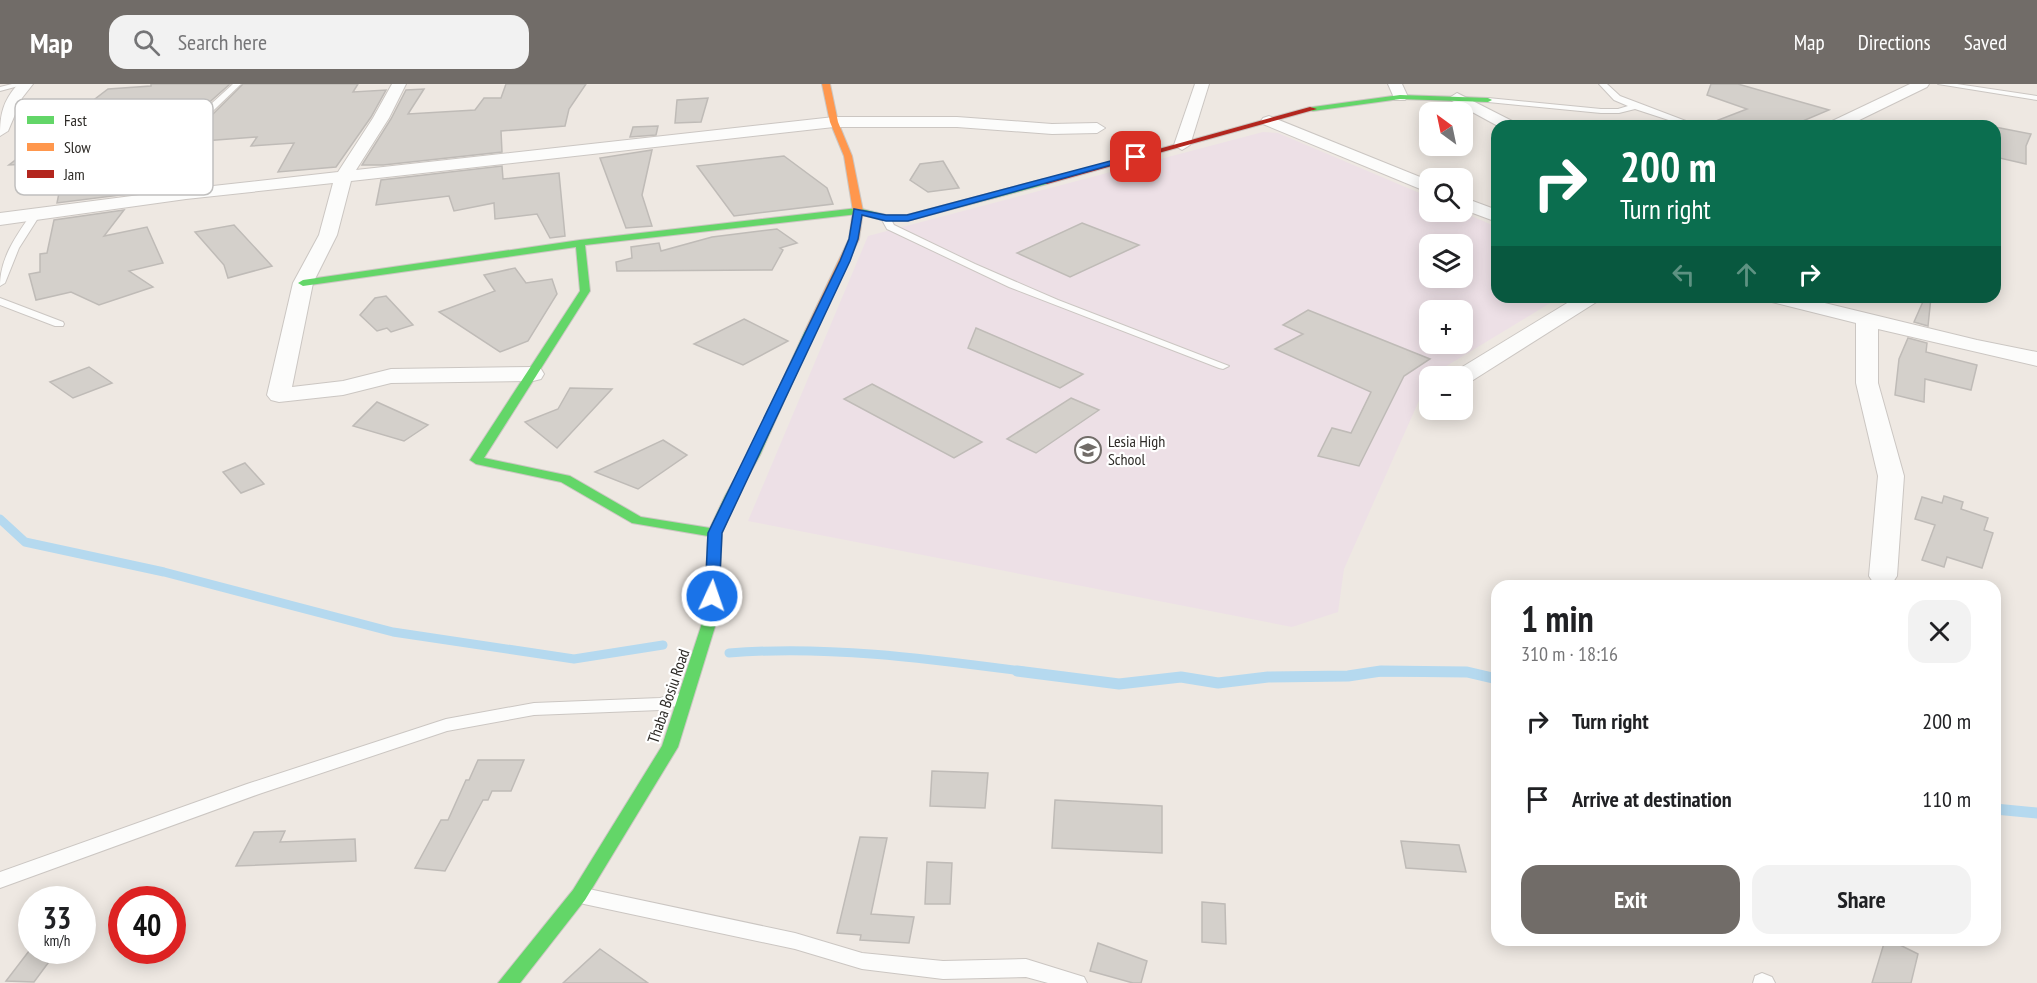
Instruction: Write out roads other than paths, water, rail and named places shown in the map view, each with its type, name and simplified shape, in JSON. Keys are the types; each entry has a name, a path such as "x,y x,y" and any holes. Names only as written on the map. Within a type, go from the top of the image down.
{"street":[{"path":"0,131 15,97 24,84"},
{"path":"399,84 381,118 343,177 328,235 303,283 279,395 343,388 391,376 533,374"},
{"name":"Thaba Bosiu Road","path":"508,983 579,895 670,747 711,617 715,533 854,239 858,211 848,156 834,122 826,84"},
{"path":"1182,145 1202,84"},
{"path":"1847,120 1922,84"},
{"path":"303,283 580,243 858,211 886,218 908,218 1309,109 1398,90 1457,99 1488,100"},
{"path":"1457,99 1498,120"},
{"path":"213,191 834,122 913,121 1052,129 1097,128"},
{"path":"1269,121 1419,183"},
{"path":"0,219 181,195"},
{"path":"1473,206 1491,214"},
{"path":"580,243 585,291 476,460 565,479 637,520 715,533"},
{"path":"1473,370 1581,303"},
{"path":"1800,303 1977,347 2037,359"},
{"path":"1867,319 1867,383 1891,476 1883,576"}],"lane":[{"path":"0,89 24,84"},
{"path":"213,106 237,84"},
{"path":"1604,84 1617,98 1677,120"},
{"path":"1942,84 2037,98"},
{"path":"1488,100 1601,111 1619,111 1635,106"},
{"path":"0,283 14,248 35,215"},
{"path":"886,218 890,227 1008,284 1093,319 1223,366"},
{"path":"0,301 59,324"},
{"path":"0,880 253,789 446,725 534,709 660,704 687,698"},
{"path":"579,895 795,941 862,962 904,964 943,970 1026,968 1077,983"}],"waterway":[{"path":"0,519 25,542 164,572 393,632 574,659 663,645"},
{"path":"729,653 842,652 917,658 1029,672"},
{"path":"1017,671 1119,684 1181,677 1218,683 1268,677 1348,676 1374,672"},
{"path":"1374,672 1467,672"},
{"path":"1374,672 1467,672"},
{"path":"1467,672 1491,678"},
{"path":"2001,810 2037,813"}],"place":[{"name":"Lesia High School","path":"1088,450"}]}
